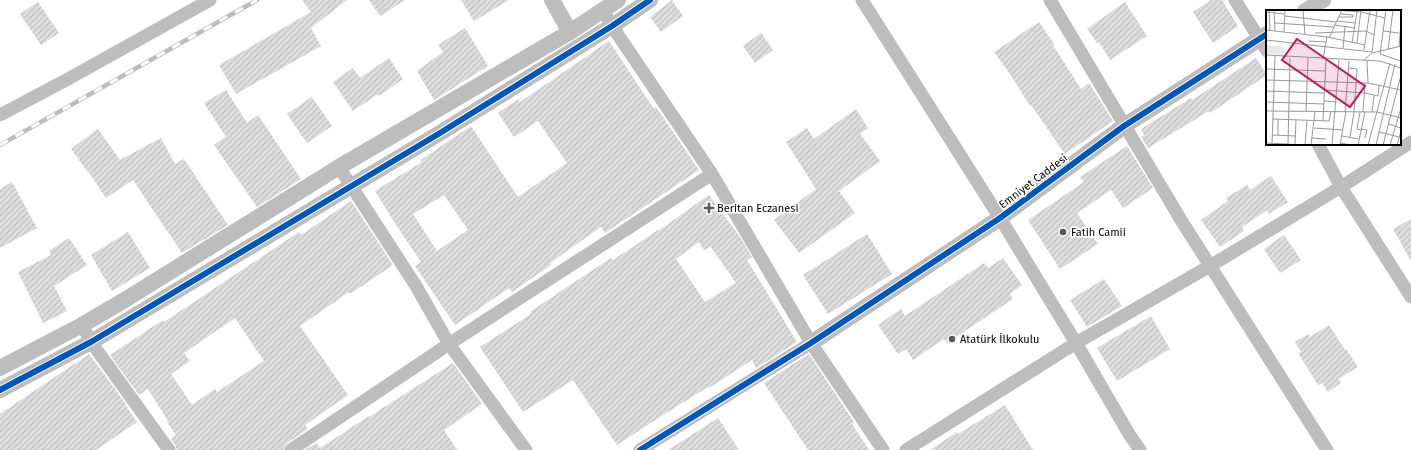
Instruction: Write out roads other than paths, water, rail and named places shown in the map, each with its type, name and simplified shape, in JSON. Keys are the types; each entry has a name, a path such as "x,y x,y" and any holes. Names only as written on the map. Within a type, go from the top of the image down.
{"street":[{"path":"0,115 210,0"},
{"path":"552,0 570,32"},
{"path":"0,368 82,325 123,301 339,167 570,32 618,0"},
{"path":"0,390 91,342 440,133 612,26 650,0"},
{"path":"862,0 1000,218 1140,450"},
{"path":"1050,0 1180,220 1327,450"},
{"path":"1235,0 1265,41"},
{"path":"1307,10 1323,0"},
{"path":"603,11 712,174 811,343 883,450"},
{"name":"Emniyet Caddesi","path":"811,343 1000,218 1124,126 1265,41"},
{"path":"906,450 1076,343 1210,266 1341,187 1411,142"},
{"path":"1319,145 1341,187 1411,297"},
{"path":"339,167 416,286 449,344 526,450"},
{"path":"291,450 449,344 712,174"},
{"path":"82,325 91,342 169,450"},
{"path":"640,450 811,343"}],"railway":[{"path":"0,145 257,0"}],"place":[{"name":"Beritan Eczanesi","path":"709,208"},
{"name":"Fatih Camii","path":"1063,232"},
{"name":"Atatürk İlkokulu","path":"952,339"}]}
